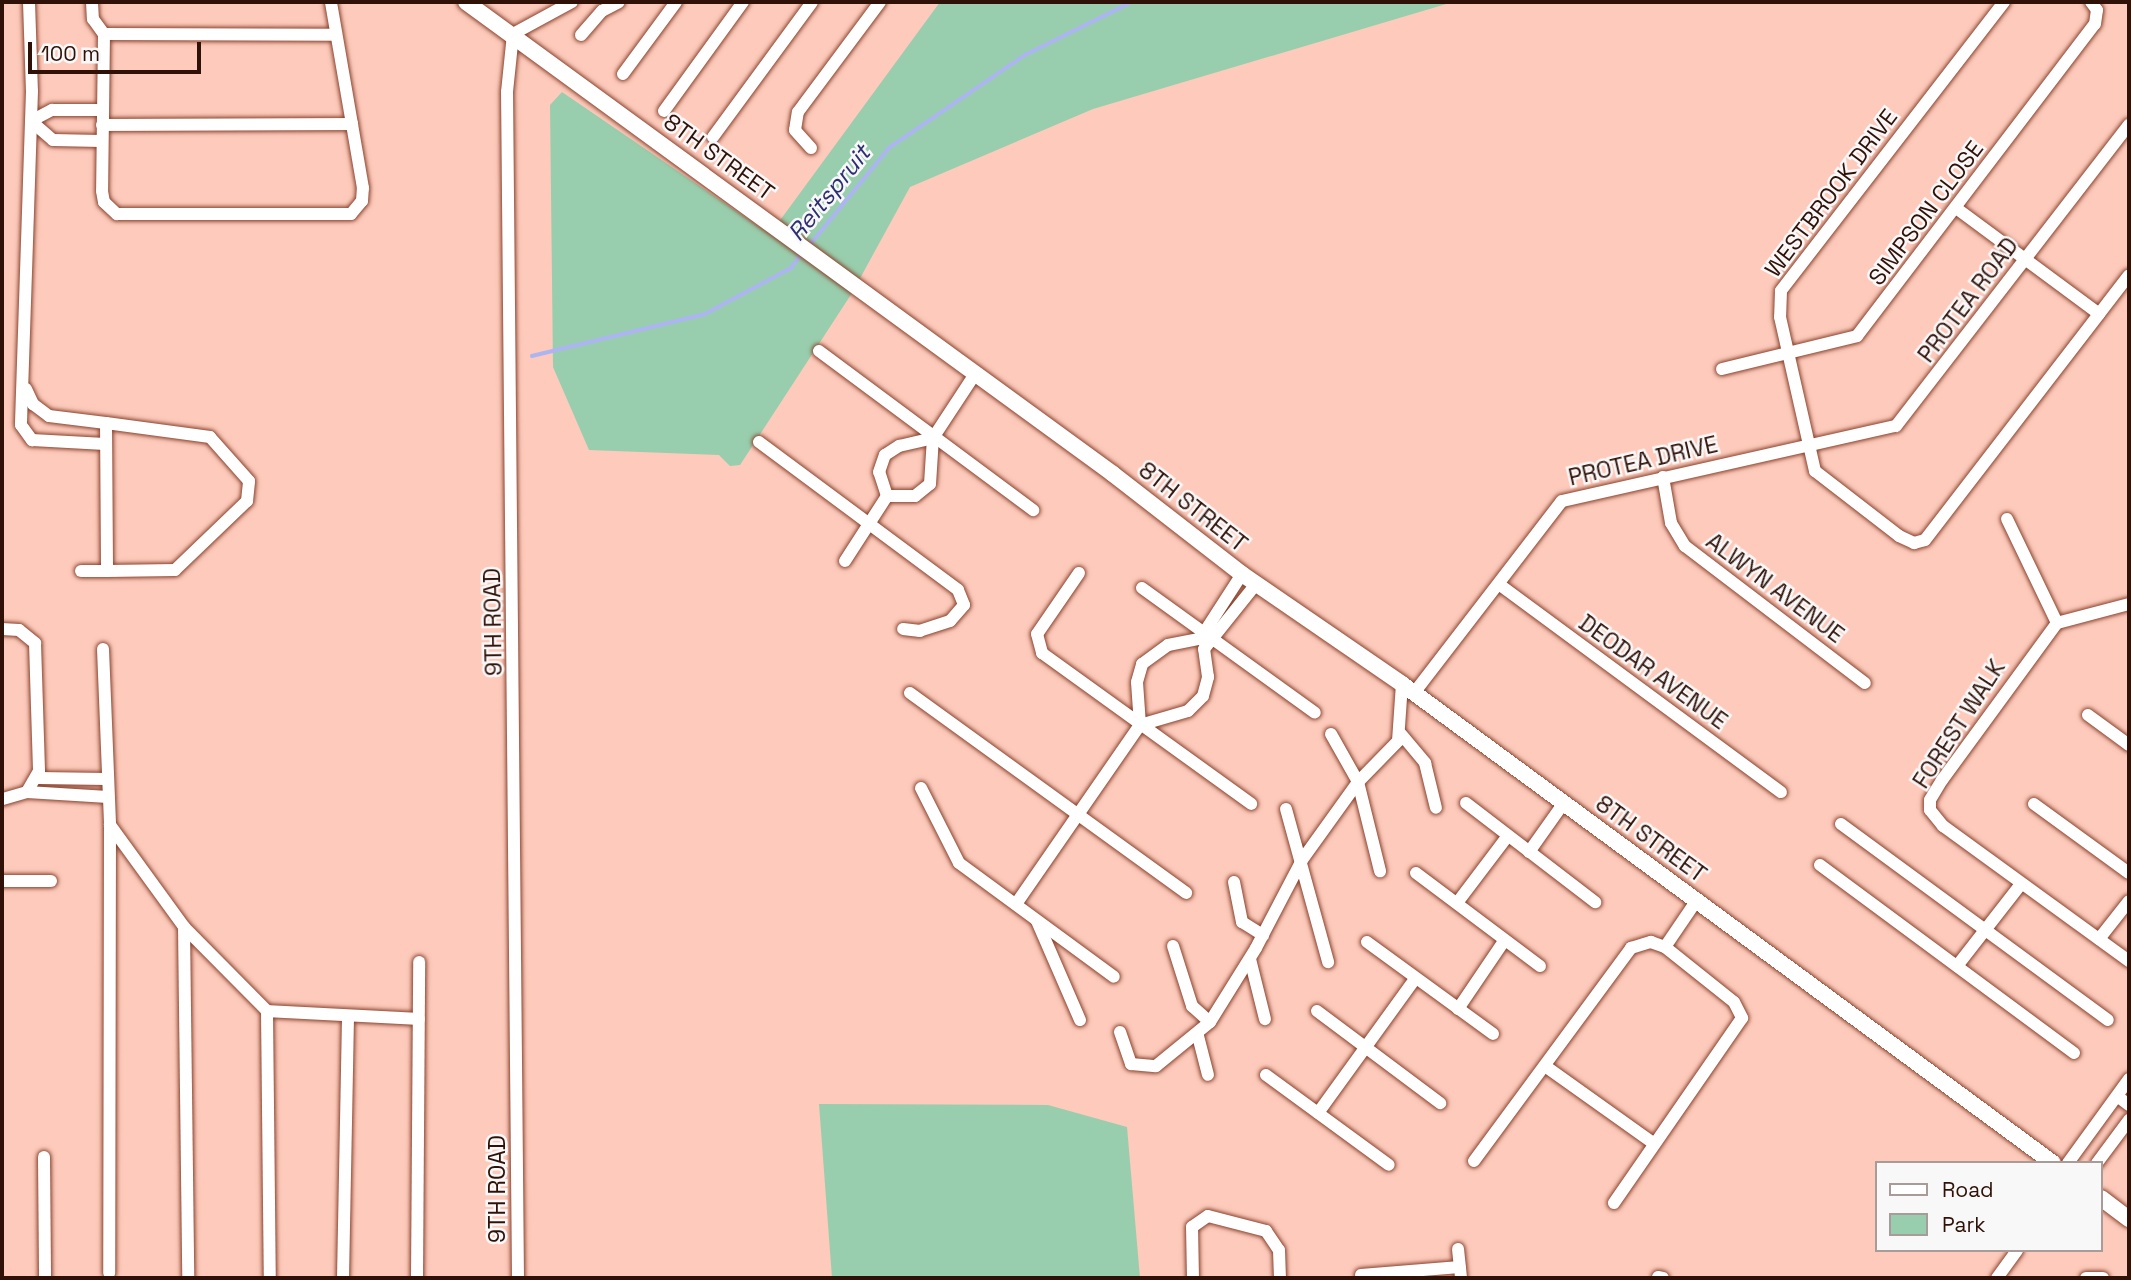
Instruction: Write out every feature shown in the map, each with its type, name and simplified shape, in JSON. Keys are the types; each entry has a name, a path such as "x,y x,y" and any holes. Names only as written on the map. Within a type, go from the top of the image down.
{"street":[{"path":"29,2 31,121 26,163 26,388 23,432 33,440 106,444"},
{"path":"92,2 93,19 104,34 101,141 104,201 117,214 341,216 351,214 362,201 331,2"},
{"name":"8TH STREET","path":"466,2 975,373 1242,575 1408,688 2050,1161"},
{"path":"513,34 572,2"},
{"path":"581,35 602,11 619,2"},
{"path":"623,74 676,2"},
{"path":"664,111 743,2"},
{"path":"713,137 812,2"},
{"path":"811,148 795,130 798,112 880,2"},
{"name":"WESTBROOK DRIVE","path":"2004,2 1781,291 1780,317 1807,448 1815,471 1828,484 1905,540 1925,540 2129,275"},
{"name":"SIMPSON CLOSE","path":"1722,369 1857,336 2095,24 2097,10 2091,2"},
{"path":"104,34 336,34"},
{"name":"9TH ROAD","path":"513,34 507,92 519,1278"},
{"path":"31,121 52,110 102,110"},
{"path":"31,121 53,140 101,141"},
{"path":"102,125 352,124"},
{"name":"PROTEA ROAD","path":"1807,448 1887,430 1905,419 2129,125"},
{"path":"1956,208 2099,314"},
{"path":"819,351 1033,510"},
{"path":"887,496 915,496 930,484 933,438 975,373"},
{"path":"26,388 33,404 49,416 210,437 248,481 251,492 180,568 81,571"},
{"path":"47,441 49,416"},
{"path":"106,423 107,571"},
{"path":"887,496 879,472 885,455 899,446 933,438"},
{"path":"759,442 958,590 964,602 958,614 938,628 903,629"},
{"name":"PROTEA DRIVE","path":"1408,688 1500,585 1562,501 1663,477 1807,448"},
{"name":"ALWYN AVENUE","path":"1663,477 1671,523 1685,546 1865,683"},
{"path":"845,561 887,496"},
{"path":"2007,519 2057,623 2129,604"},
{"path":"1079,573 1040,628 1037,645 1140,725 1251,804"},
{"path":"1016,904 1140,725 1196,705 1208,686 1204,655 1207,637 1242,575"},
{"path":"1140,725 1137,681 1142,664 1157,650 1194,643 1207,637 1256,584"},
{"name":"DEODAR AVENUE","path":"1500,585 1781,792"},
{"path":"1142,589 1315,713"},
{"name":"FOREST WALK","path":"2057,623 1930,800 1930,810 1943,826 2129,961"},
{"path":"2,629 26,634 36,650 38,778 27,792"},
{"path":"103,649 110,825 109,1273"},
{"path":"1121,1032 1131,1064 1142,1067 1156,1066 1198,1036 1250,959 1302,860 1358,782 1392,750 1401,734 1408,688"},
{"path":"910,693 1078,818 1186,893"},
{"path":"2088,715 2129,745"},
{"path":"1331,734 1358,782 1380,871"},
{"path":"1401,734 1425,763 1436,808"},
{"path":"38,778 107,779"},
{"path":"921,788 959,863 1114,977"},
{"path":"2,799 27,792 108,797"},
{"path":"1465,803 1595,902"},
{"path":"1529,852 1563,804"},
{"path":"2035,804 2129,873"},
{"path":"1286,809 1328,962"},
{"path":"1841,824 1981,931 2108,1020"},
{"path":"110,825 184,927 267,1011 348,1018 419,1019"},
{"path":"1457,903 1507,837"},
{"path":"1820,865 2074,1053"},
{"path":"1416,873 1540,966"},
{"path":"2,881 51,881"},
{"path":"1234,882 1242,922 1263,934"},
{"path":"1957,966 1981,931 2021,884"},
{"path":"1665,947 1697,900"},
{"path":"2099,939 2129,901"},
{"path":"1037,920 1080,1020"},
{"path":"184,927 188,1278"},
{"path":"1458,1009 1504,941"},
{"path":"1474,1161 1631,948 1643,941 1665,947 1734,1002 1742,1018 1614,1203"},
{"path":"1367,942 1493,1034"},
{"path":"1173,946 1192,1006 1209,1022"},
{"path":"1250,959 1265,1019"},
{"path":"417,1278 419,962"},
{"path":"1318,1113 1415,979"},
{"path":"267,1011 270,1278"},
{"path":"1317,1011 1368,1046 1440,1103"},
{"path":"343,1278 348,1018"},
{"path":"1198,1036 1208,1075"},
{"name":"8TH STREET","path":"1894,1044 1969,1092 2064,1161"},
{"path":"1545,1066 1653,1143"},
{"path":"1266,1075 1389,1165"},
{"path":"2068,1161 2129,1079"},
{"path":"2117,1096 2129,1105"},
{"path":"2098,1161 2129,1120"},
{"path":"44,1157 45,1278"},
{"path":"2103,1189 2129,1208"},
{"path":"2103,1200 2129,1219"},
{"path":"1193,1278 1192,1227 1208,1216 1266,1231 1279,1250 1280,1278"},
{"path":"1361,1275 1460,1273 1458,1249"},
{"path":"1997,1278 2016,1252"},
{"path":"2086,1278 2103,1278"}],"green space":[{"name":"Reitspruit","path":"940,2 1453,2 1093,109 910,187 852,293 740,465 730,466 719,455 589,450 553,367 550,105 562,92 770,234"},
{"path":"819,1104 1048,1105 1127,1127 1140,1278 832,1278"}],"waterway":[{"name":"Reitspruit","path":"808,247 889,148 1025,55 1132,2"},
{"name":"Reitspruit","path":"532,356 705,314 791,268 803,252"}]}
